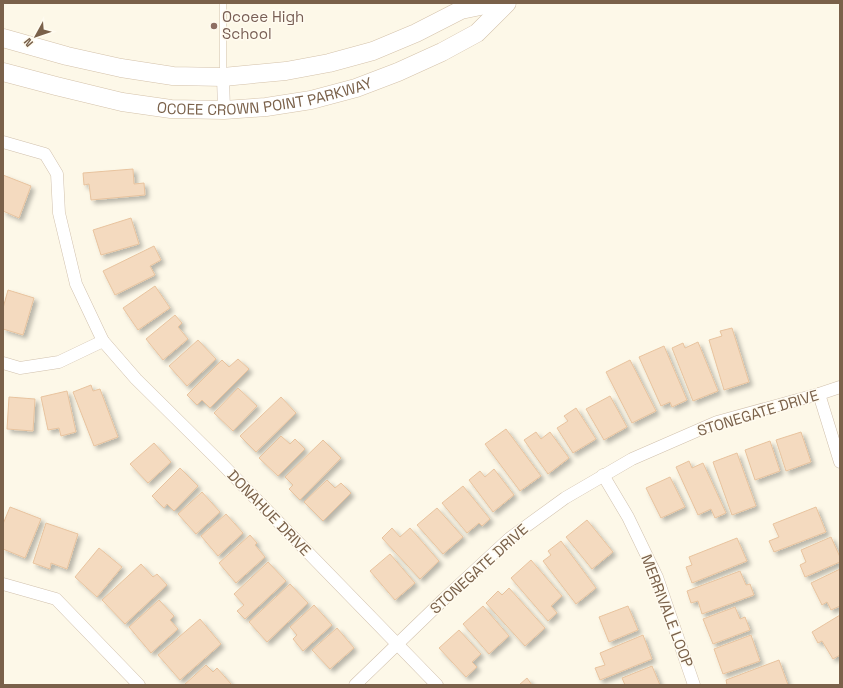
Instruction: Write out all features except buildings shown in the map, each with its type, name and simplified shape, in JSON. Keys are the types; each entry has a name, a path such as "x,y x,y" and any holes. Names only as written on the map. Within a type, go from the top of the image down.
{"street":[{"name":"OCOEE CROWN POINT PARKWAY","path":"3,38 67,56 121,68 173,76 223,77 286,71 329,63 373,51 416,33 461,10 495,3"},
{"name":"OCOEE CROWN POINT PARKWAY","path":"3,72 122,102 171,108 224,110 266,107 304,101 356,88 398,72 442,52 477,33 507,3"},
{"path":"223,77 224,110"},
{"name":"DONAHUE DRIVE","path":"3,142 45,154 57,174 59,213 76,284 103,341 136,379 221,463 396,645 437,685"},
{"path":"3,362 20,368 59,362 103,341"},
{"name":"STONEGATE DRIVE","path":"355,685 510,538 565,498 632,459 717,422 840,387"},
{"path":"819,394 840,462"},
{"name":"MERRIVALE LOOP","path":"603,475 628,517 657,577 694,685"},
{"path":"3,584 56,599 139,685"}],"lane":[{"path":"223,3 223,77"}],"place":[{"name":"Ocoee High School","path":"214,26"}]}
